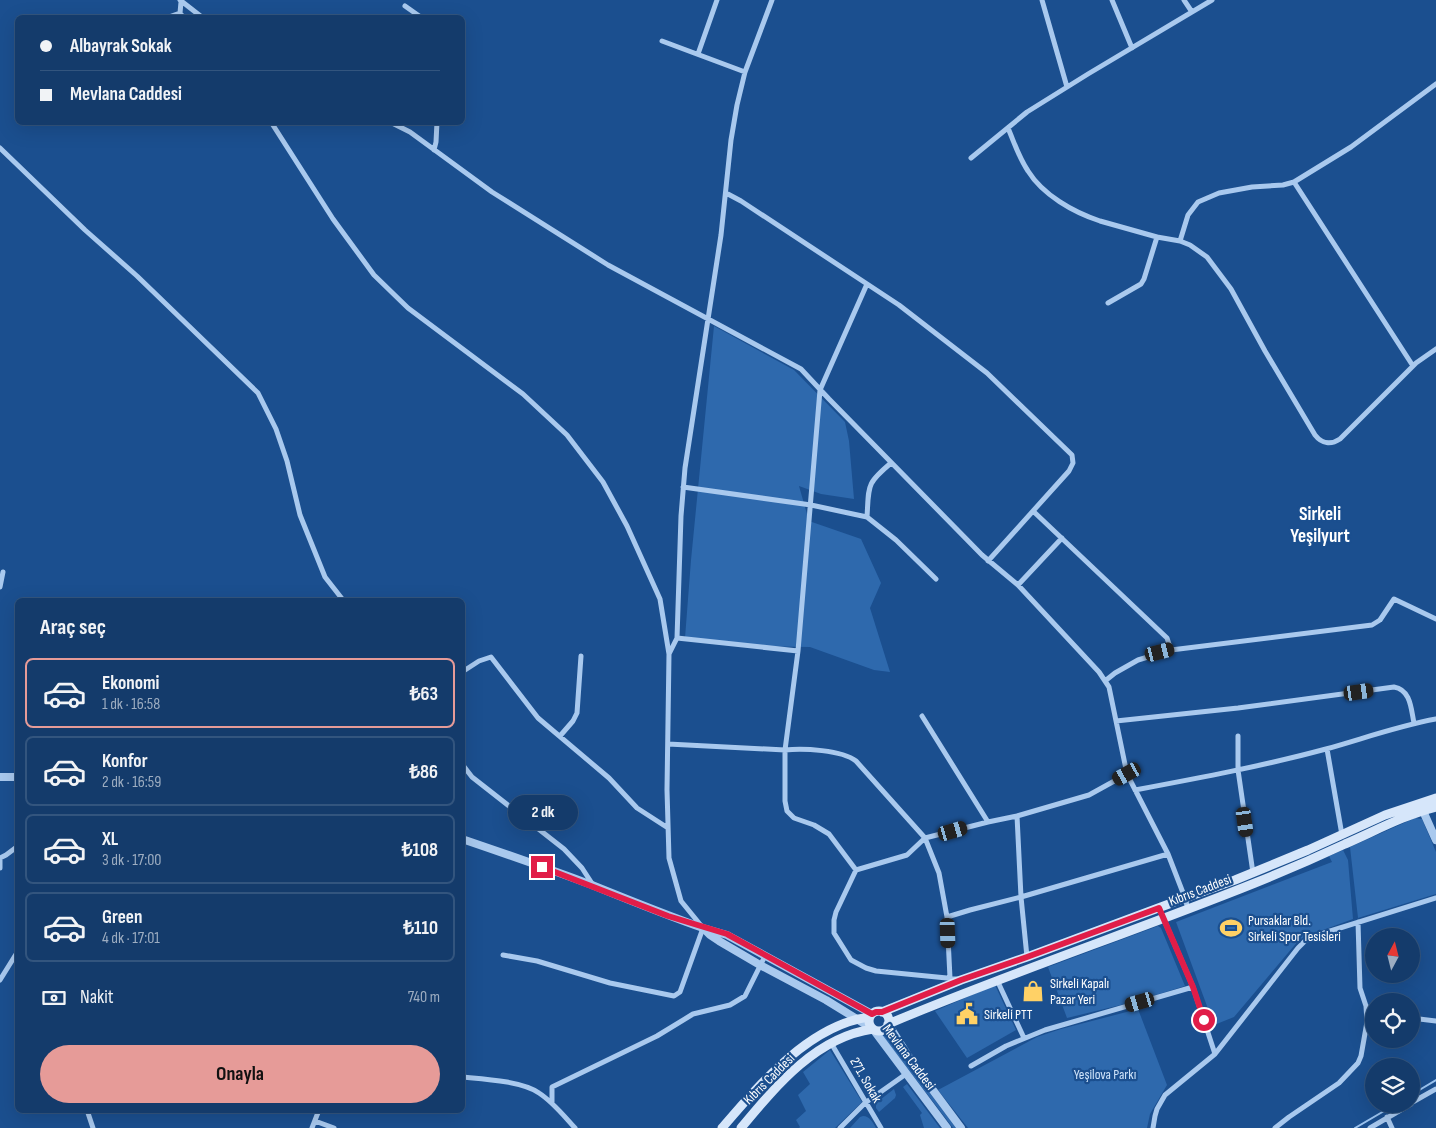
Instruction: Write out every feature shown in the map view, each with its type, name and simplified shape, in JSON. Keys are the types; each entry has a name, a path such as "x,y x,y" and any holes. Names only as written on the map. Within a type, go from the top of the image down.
{"main road":[{"path":"722,1128 772,1073 796,1052 833,1028 856,1018 882,1012 961,980 1253,873 1391,813 1436,798"},
{"name":"Kıbrıs Caddesi","path":"888,1024 997,979 1264,880 1386,825 1436,807"},
{"path":"871,1016 870,1024 874,1029 882,1030 888,1024 887,1015 882,1012"},
{"name":"Kıbrıs Caddesi","path":"741,1128 784,1078 819,1051 831,1043 852,1034 874,1029"}],"street":[{"path":"698,54 717,0"},
{"path":"669,654 676,638 685,468 721,235 731,140 745,72 772,0"},
{"path":"1042,0 1067,87"},
{"path":"1112,0 1132,48"},
{"path":"1184,0 1192,12"},
{"path":"971,158 1028,112 1212,0"},
{"path":"180,1 182,15"},
{"path":"180,1 199,15"},
{"path":"405,6 418,15"},
{"path":"662,41 745,72"},
{"path":"1180,241 1188,215 1198,202 1219,192 1283,185 1294,182 1350,147 1436,84"},
{"path":"273,125 333,219 374,274 408,308 523,394 567,436 603,482 627,526 660,599 669,654 669,858 681,901 703,928 727,934 871,1016"},
{"path":"396,125 410,132 492,192 600,260 707,320 801,369 988,561 1018,585 1105,680 1109,687 1127,774 1168,854 1188,909"},
{"path":"434,150 437,125"},
{"path":"1008,128 1027,170 1042,189 1068,207 1088,217 1157,237 1180,241 1203,254 1213,264 1231,289 1265,351 1315,435 1320,440 1330,443 1340,440 1413,366 1436,349"},
{"path":"0,148 85,230 137,276 258,393 276,429 287,461 300,515 325,577 341,598"},
{"path":"1294,182 1413,366"},
{"path":"726,193 741,201 899,306 987,373 1072,455 1073,464 1069,471 988,561"},
{"path":"1108,303 1141,284 1144,280 1157,237"},
{"path":"856,870 829,834 820,827 794,818 787,811 785,801 785,750 798,651 820,390 867,284"},
{"path":"867,517 869,487 874,477 891,463"},
{"path":"683,488 811,505 867,517 896,540 936,579"},
{"path":"1033,511 1167,638 1171,650"},
{"path":"1018,585 1062,538"},
{"path":"0,587 3,572"},
{"path":"1105,680 1138,660 1171,650 1369,626 1380,620 1394,599 1436,620"},
{"path":"676,638 798,651"},
{"path":"560,736 574,721 577,713 581,656"},
{"path":"465,670 479,661 491,657 538,718 609,778 638,808 668,828"},
{"path":"1116,721 1247,707 1394,687 1400,688 1407,694 1414,723"},
{"path":"922,716 988,822"},
{"path":"1135,790 1238,770 1326,749 1414,723 1436,719"},
{"path":"1238,736 1238,770 1253,873"},
{"path":"668,744 793,749 841,754 852,758 925,838 939,873 948,917 950,978"},
{"path":"1326,749 1342,835"},
{"path":"465,768 472,776 564,849 582,868 594,886"},
{"path":"961,980 876,970 866,968 851,960 834,933 834,920 856,870 907,855 925,838 1017,816 1089,795 1127,774"},
{"path":"0,777 15,777"},
{"path":"1423,811 1436,840"},
{"path":"1017,816 1021,897 1027,957"},
{"name":"Mevlana Caddesi","path":"465,840 594,886 636,904 703,928 710,936 826,1000 874,1029 947,1128"},
{"path":"0,868 0,858 15,848"},
{"path":"948,917 1168,854"},
{"path":"1153,1128 1157,1108 1166,1095 1215,1054 1305,941 1318,935 1436,898"},
{"path":"1159,908 1193,987 1215,1054"},
{"path":"1358,922 1360,988 1365,1003"},
{"path":"503,955 537,961 610,982 674,996 680,992 703,928"},
{"path":"0,980 15,955"},
{"path":"552,1103 552,1087 657,1036 693,1014 730,1005 745,996 764,956"},
{"path":"997,979 1024,1038"},
{"path":"971,1066 1024,1038 1069,1022 1193,987"},
{"path":"1420,1019 1436,1021"},
{"path":"888,1024 912,1062 961,1128"},
{"path":"1275,1128 1339,1083 1358,1064 1365,1033"},
{"name":"271. Sokak","path":"831,1043 881,1128"},
{"path":"840,1128 865,1102 906,1074"},
{"path":"465,1077 523,1086 537,1091 552,1103 574,1128"},
{"path":"1420,1099 1436,1089"},
{"path":"88,1113 93,1128"},
{"path":"312,1128 318,1113"},
{"path":"1370,1128 1394,1113"},
{"path":"1387,1117 1392,1128"},
{"path":"315,1120 334,1128"}],"green space":[{"path":"714,326 794,370 845,422 849,441 854,499 821,494 799,486 809,521 861,539 881,583 870,608 890,672 874,670 810,647 752,646 685,638"},
{"path":"1415,818 1422,819 1436,852 1436,894 1358,918 1350,847"},
{"path":"1343,850 1348,860 1353,919 1299,940 1234,1017 1214,1025 1176,922 1332,862 1329,856"},
{"path":"1158,926 1161,928 1185,986 1133,1002 1067,1018 1048,967"},
{"path":"995,985 1016,1030 967,1058 935,1011"},
{"name":"Yeşilova Parkı","path":"1138,1009 1167,1085 1150,1114 1147,1128 968,1128 938,1090 1037,1037"},
{"path":"889,1033 903,1057 956,1128 953,1128 883,1036"},
{"path":"830,1050 862,1102 835,1128 799,1128 796,1120 806,1111 798,1095 810,1084 803,1072"},
{"path":"907,1084 940,1128 924,1128 920,1115 922,1113 903,1087"},
{"path":"894,1089 895,1098 879,1112 876,1108 876,1103"},
{"path":"860,1117 869,1118 876,1128 850,1128"}],"waterway":[{"path":"1420,1090 1436,1080"},
{"path":"1355,1128 1381,1113"}],"place":[{"name":"Pursaklar Bld. Sirkeli Spor Tesisleri","path":"1231,928"},
{"name":"Sirkeli Kapalı Pazar Yeri","path":"1033,991"},
{"name":"Sirkeli PTT","path":"967,1014"}],"district":[{"name":"Sirkeli Yeşilyurt","path":"1320,525"}],"route":[{"path":"542,867 668,916 727,934 872,1014 879,1011 882,1012 961,980 1159,908 1193,987 1204,1020"}]}
